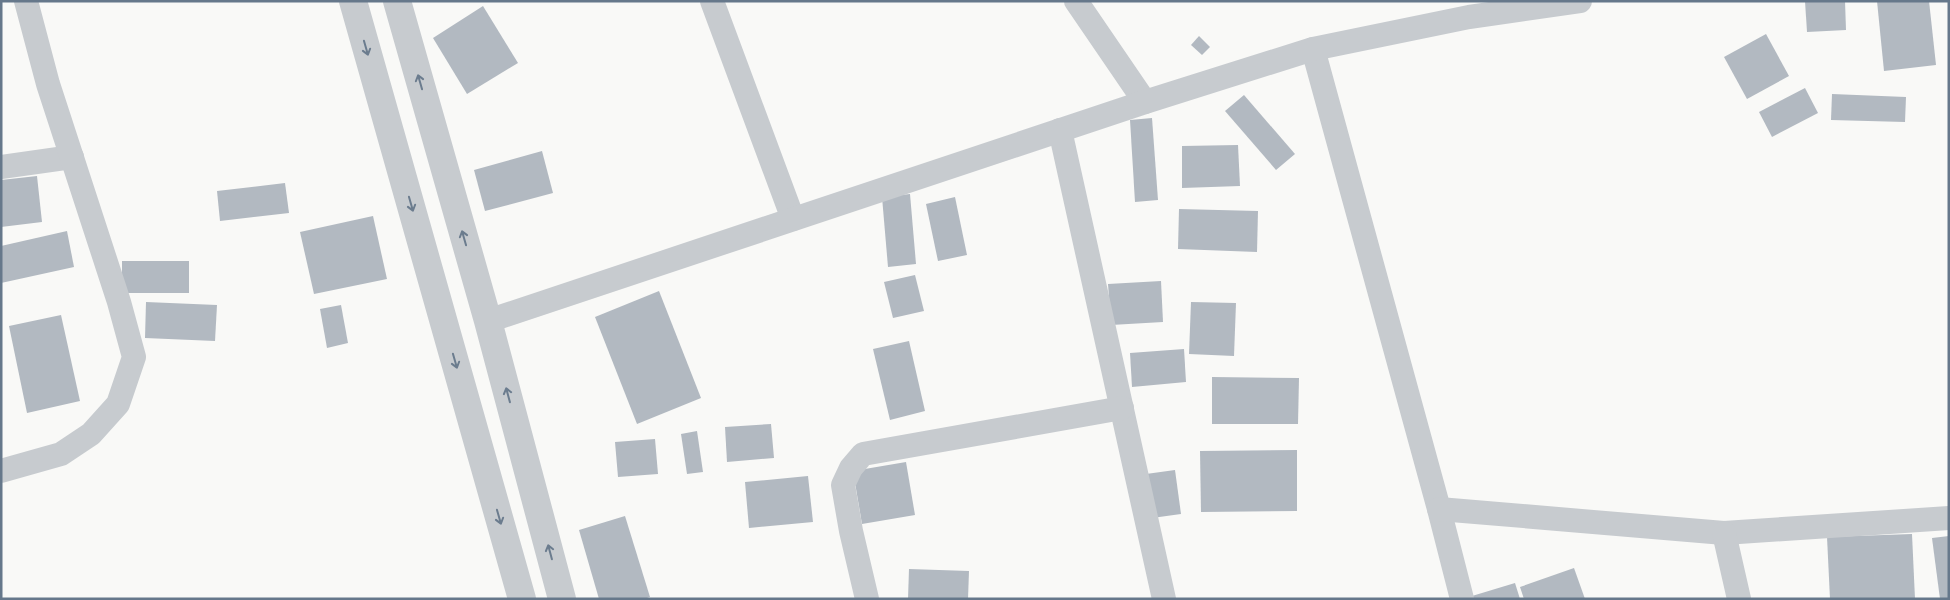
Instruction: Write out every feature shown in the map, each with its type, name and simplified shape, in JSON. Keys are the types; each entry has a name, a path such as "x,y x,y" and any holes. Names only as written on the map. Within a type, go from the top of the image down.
{"street":[{"path":"1,471 61,454 90,434 118,404 134,357 119,302 48,84 26,1"},
{"path":"353,1 522,599"},
{"path":"397,1 488,321 562,599"},
{"path":"712,1 793,219"},
{"path":"1076,1 1145,102"},
{"path":"488,321 1060,130 1313,49 1469,16 1580,1"},
{"path":"1313,49 1462,599"},
{"path":"1060,130 1164,599"},
{"path":"1,167 72,157"},
{"path":"867,599 842,485 851,468 863,454 1122,408"},
{"path":"1439,509 1724,533 1949,518"},
{"path":"1724,533 1739,599"}],"building":[{"path":"1805,1 1845,1 1846,30 1807,32"},
{"path":"1877,1 1929,1 1936,65 1884,71"},
{"path":"483,6 518,63 467,94 433,38"},
{"path":"1766,34 1789,76 1747,99 1724,57"},
{"path":"1199,36 1210,47 1202,55 1191,45"},
{"path":"1805,88 1818,113 1772,137 1759,112"},
{"path":"1832,94 1906,97 1905,122 1831,120"},
{"path":"1244,95 1295,154 1276,170 1225,111"},
{"path":"1152,118 1158,200 1135,202 1130,120"},
{"path":"1238,145 1240,186 1182,188 1182,146"},
{"path":"542,151 553,193 485,211 474,170"},
{"path":"37,176 42,222 1,227 1,180"},
{"path":"285,183 289,213 220,221 217,191"},
{"path":"910,194 916,264 888,267 882,197"},
{"path":"955,197 967,255 938,261 926,204"},
{"path":"1179,209 1258,211 1257,252 1178,249"},
{"path":"373,216 387,279 314,294 300,232"},
{"path":"67,231 74,267 1,283 1,246"},
{"path":"122,261 189,261 189,293 122,293"},
{"path":"915,275 924,311 893,318 884,282"},
{"path":"1161,281 1163,322 1111,325 1108,284"},
{"path":"659,291 701,398 637,424 595,317"},
{"path":"146,302 217,305 215,341 145,338"},
{"path":"1191,302 1236,303 1234,356 1189,354"},
{"path":"341,305 348,343 327,348 320,309"},
{"path":"61,315 80,401 27,413 9,326"},
{"path":"909,341 925,411 890,420 873,349"},
{"path":"1184,349 1186,382 1132,387 1130,353"},
{"path":"1212,377 1299,378 1298,424 1212,424"},
{"path":"771,424 774,458 727,462 725,427"},
{"path":"697,431 703,472 687,474 681,434"},
{"path":"655,439 658,474 618,477 615,442"},
{"path":"1297,450 1297,511 1201,512 1200,451"},
{"path":"906,462 915,515 862,524 853,471"},
{"path":"1175,470 1181,514 1152,518 1146,474"},
{"path":"808,476 813,522 749,528 745,482"},
{"path":"625,516 650,597 644,599 599,599 579,530"},
{"path":"1912,534 1915,599 1830,599 1827,537"},
{"path":"1949,536 1949,599 1940,599 1932,538"},
{"path":"1574,568 1585,599 1524,599 1520,587"},
{"path":"909,569 969,571 968,599 908,599"},
{"path":"1515,583 1520,599 1473,599 1472,596"}]}
